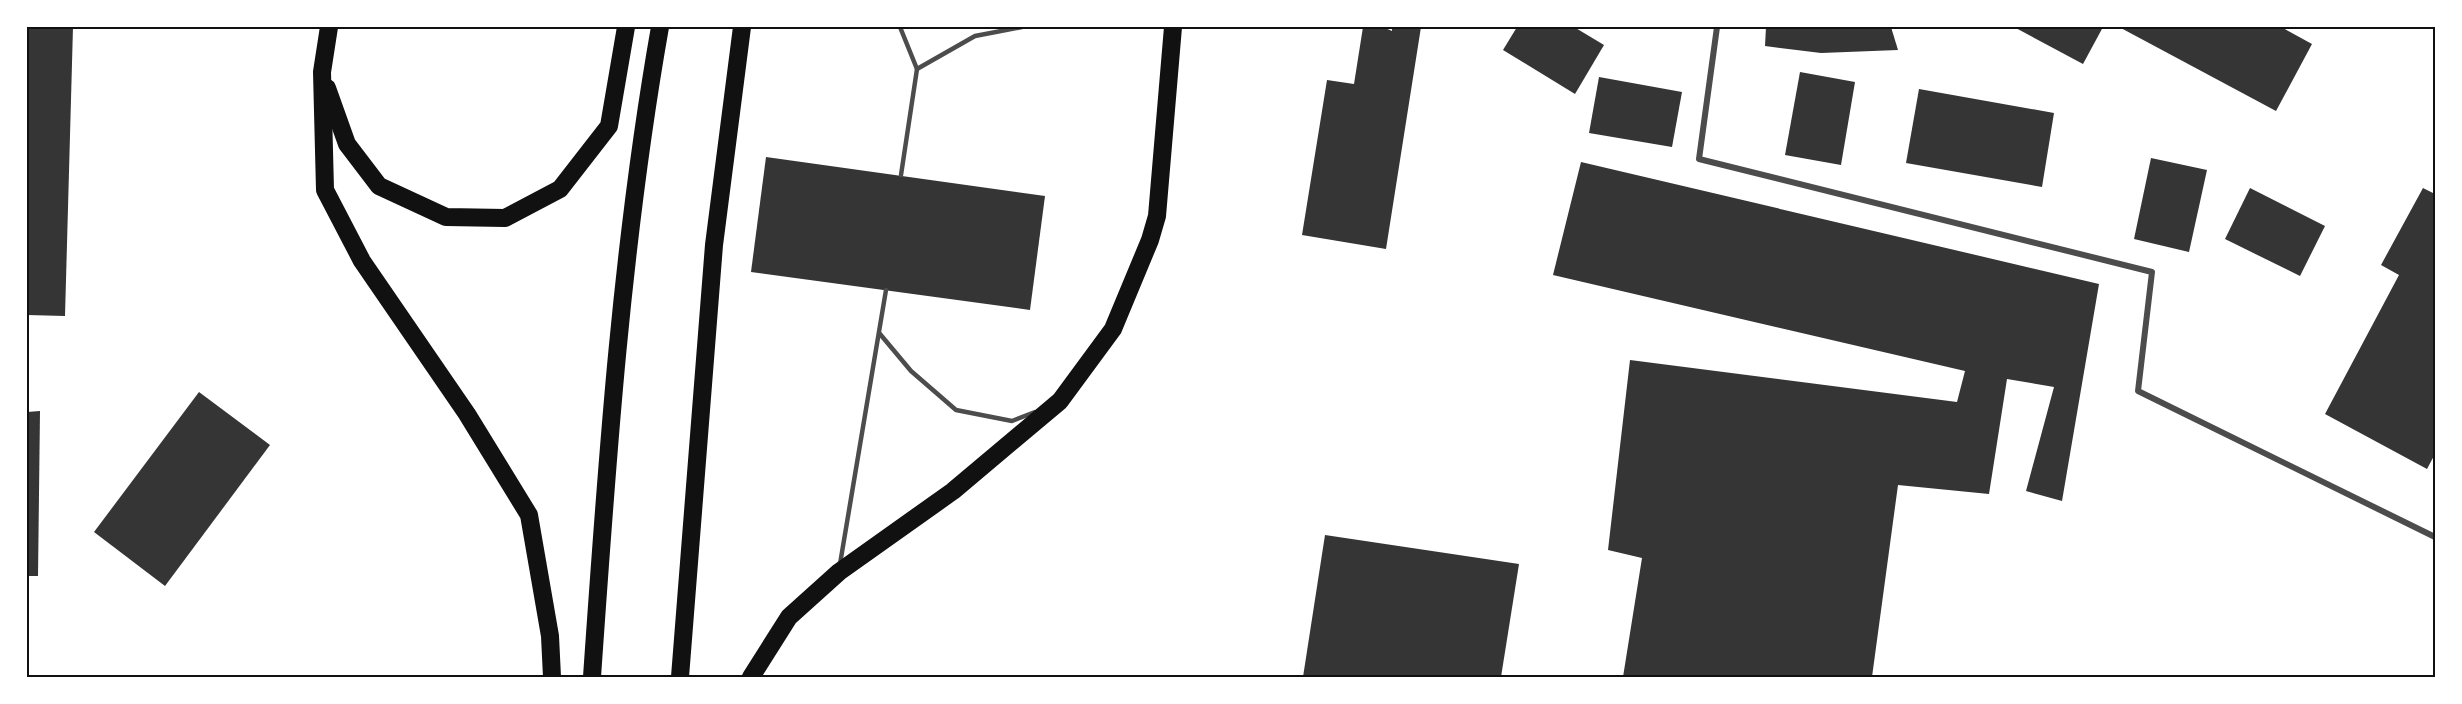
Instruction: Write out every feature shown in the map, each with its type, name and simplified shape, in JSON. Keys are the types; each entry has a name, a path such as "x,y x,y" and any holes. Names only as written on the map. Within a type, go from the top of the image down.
{"highway":[{"path":"329,27 322,72 325,190 362,261 467,414 529,515 550,636 552,677"},
{"path":"322,72 347,144 379,186 446,217 506,218 560,189 609,126 626,27"},
{"path":"592,677 610,417 644,118 660,27"},
{"path":"680,677 714,245 742,27"},
{"path":"751,677 789,617 839,572 953,491 1060,401 1113,329 1150,240 1157,216 1173,27"}],"street":[{"path":"1717,27 1699,159 2152,272 2138,391 2435,537"}],"lane":[{"path":"900,27 917,69 901,175"},
{"path":"917,69 975,36 1022,27"},
{"path":"839,572 880,334 885,290"},
{"path":"880,334 911,371 956,410 1012,421 1060,401"}],"building":[{"path":"27,27 73,27 65,316 27,315"},
{"path":"1363,27 1383,27 1392,31 1392,27 1421,27 1386,249 1302,235 1327,80 1354,84"},
{"path":"1517,27 1574,27 1604,45 1575,94 1503,50"},
{"path":"1766,27 1891,27 1898,50 1821,53 1765,46"},
{"path":"2014,27 2103,27 2083,64"},
{"path":"2119,27 2281,27 2312,44 2276,111"},
{"path":"1800,72 1855,82 1841,165 1785,155"},
{"path":"1599,77 1682,92 1672,147 1589,133"},
{"path":"1919,89 2054,113 2042,187 1906,163"},
{"path":"766,157 1045,196 1030,310 751,272"},
{"path":"2151,158 2207,170 2189,252 2134,239"},
{"path":"1581,162 2099,284 2062,501 2026,491 2054,387 2007,379 1989,494 1898,485 1872,677 1623,677 1642,558 1608,550 1630,360 1957,402 1965,371 1553,275"},
{"path":"2250,188 2325,226 2300,276 2225,239"},
{"path":"2423,188 2435,194 2435,454 2427,469 2325,414 2399,275 2381,265"},
{"path":"199,392 270,445 165,586 94,532"},
{"path":"40,411 38,576 27,576 27,412"},
{"path":"1325,535 1519,564 1501,677 1303,677"}]}
